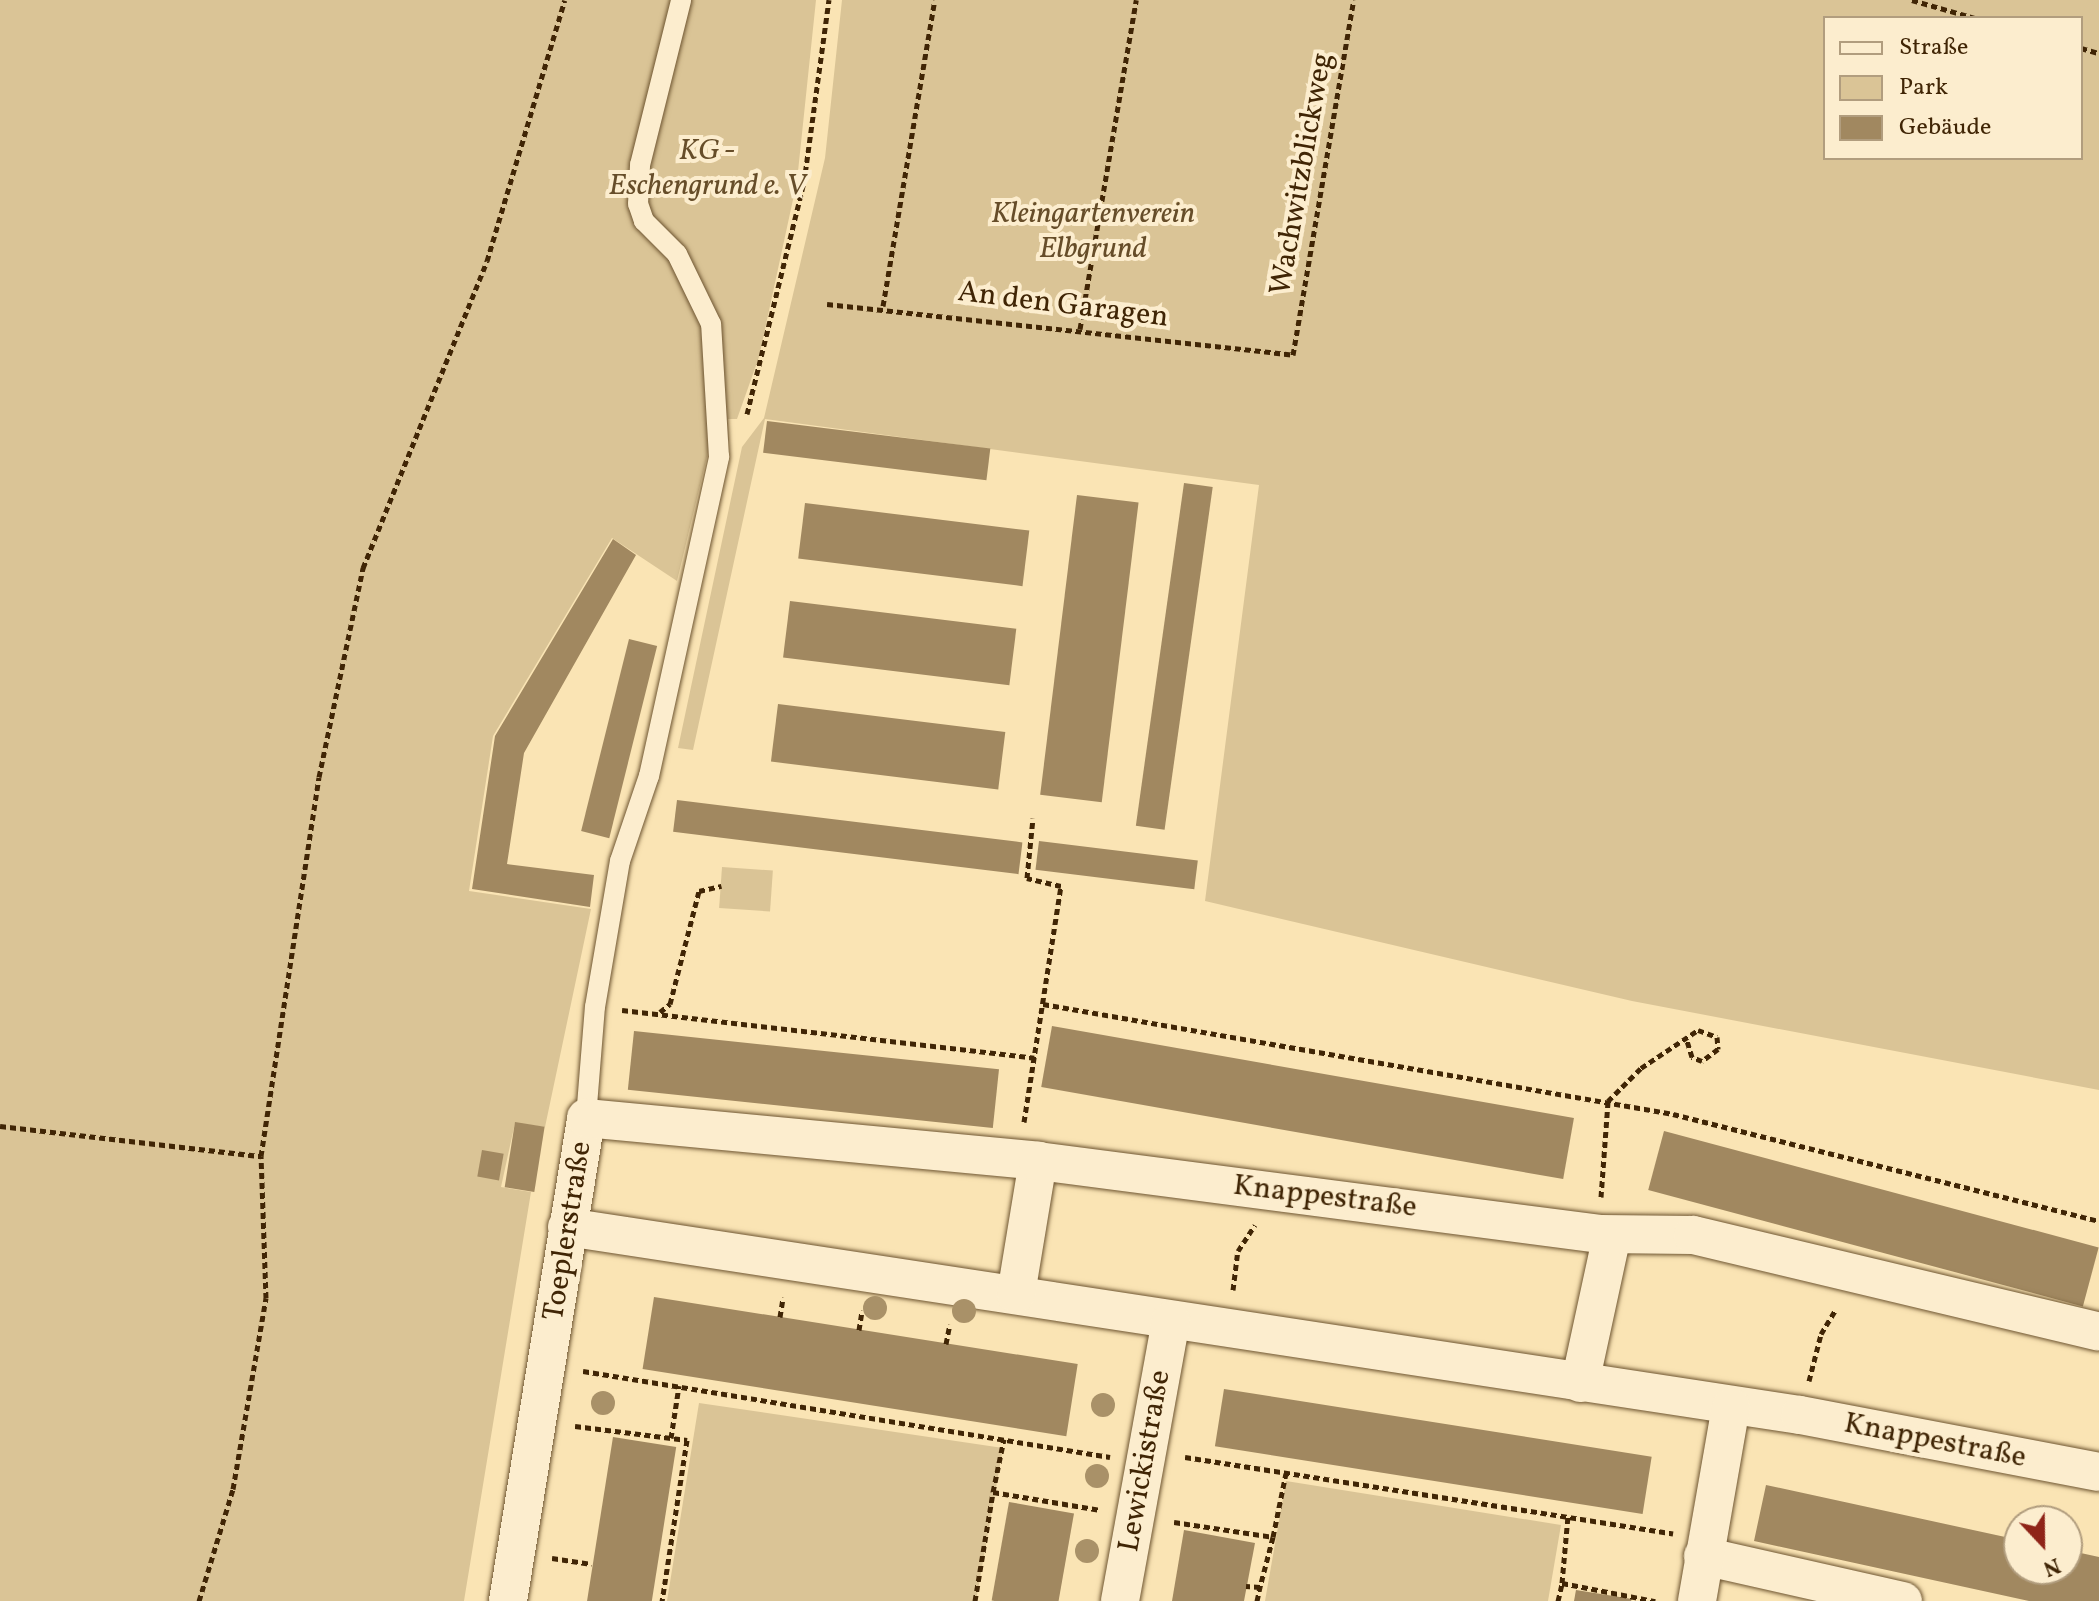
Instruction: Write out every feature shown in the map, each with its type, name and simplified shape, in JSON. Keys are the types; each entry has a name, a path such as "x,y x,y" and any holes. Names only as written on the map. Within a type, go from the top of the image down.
{"street":[{"name":"Knappestraße","path":"586,1118 1028,1160 1607,1234 1693,1235 1860,1271 2099,1332"},
{"name":"Toeplerstraße","path":"508,1601 586,1118"},
{"path":"1016,1294 1028,1160"},
{"name":"Knappestraße","path":"567,1227 1016,1294 1227,1330 1731,1407 1800,1415 2099,1472"},
{"path":"1580,1383 1607,1234"},
{"name":"Lewickistraße","path":"1120,1601 1171,1321"},
{"path":"1697,1601 1731,1407"},
{"path":"1705,1547 1903,1601"}],"lane":[{"name":"Toeplerstraße","path":"586,1118 595,1007 620,861 652,762 719,457 711,324 677,254 644,221 638,204 640,165 681,0"}],"path":[{"path":"199,1601 233,1489 266,1298 261,1156 319,777 363,568 487,261 565,0"},
{"path":"719,457 742,432 766,353 804,182 829,0"},
{"path":"883,306 935,0"},
{"path":"1080,329 1136,0"},
{"name":"Wachwitzblickweg","path":"1293,355 1354,0"},
{"path":"1912,0 1968,16"},
{"name":"An den Garagen","path":"827,304 883,306 1293,355"},
{"path":"1028,1160 1034,1058 1061,886 1027,878 1033,818"},
{"path":"659,1013 670,1004 699,891 721,886"},
{"path":"1043,1004 1608,1101 2099,1221"},
{"path":"595,1007 1034,1058"},
{"path":"1607,1234 1608,1101 1641,1068 1687,1041 1698,1030 1709,1030 1718,1049 1702,1061 1692,1057 1687,1041"},
{"path":"0,1126 261,1156"},
{"path":"1227,1330 1238,1251 1277,1191"},
{"path":"1800,1415 1821,1334 1860,1271"},
{"path":"578,1370 1004,1439 1286,1473 1568,1516 1705,1547"},
{"path":"671,1438 679,1386"},
{"path":"566,1425 687,1440 662,1601"},
{"path":"993,1492 1004,1439"},
{"path":"1273,1537 1286,1473"},
{"path":"1558,1601 1568,1516"},
{"path":"547,1557 592,1564"},
{"path":"1562,1583 1655,1601"},
{"path":"1257,1601 1260,1587"}],"green space":[{"name":"KG - Eschengrund e. V","path":"0,0 816,0 797,181 759,357 737,419 728,419 729,440 710,444 677,581 612,538 493,736 469,891 591,909 545,1127 515,1123 501,1187 531,1192 464,1601 0,1601"},
{"name":"Kleingartenverein Elbgrund","path":"842,0 2099,0 2099,1090 1632,1001 1205,901 1259,485 765,419 693,750 678,748 742,447 764,418 825,158"},
{"path":"722,867 773,871 770,911 719,908"},
{"path":"699,1403 1003,1448 976,1601 667,1601"},
{"path":"1286,1481 1561,1525 1548,1601 1265,1601"}],"building":[{"path":"767,421 990,448 986,480 763,453"},
{"path":"1184,483 1213,487 1165,830 1136,826"},
{"path":"1077,495 1139,503 1102,802 1040,795"},
{"path":"805,503 1029,531 1022,586 798,559"},
{"path":"613,539 636,555 524,753 507,864 594,875 590,907 472,889 495,736"},
{"path":"790,601 1016,629 1009,685 783,658"},
{"path":"629,639 657,646 609,838 581,831"},
{"path":"778,704 1005,732 998,789 771,762"},
{"path":"677,800 1022,842 1019,874 673,832"},
{"path":"1039,841 1198,860 1194,889 1035,870"},
{"path":"1052,1026 1574,1118 1563,1179 1041,1087"},
{"path":"634,1031 999,1069 993,1128 628,1090"},
{"path":"515,1122 545,1127 534,1192 505,1187"},
{"path":"1664,1131 2099,1247 2083,1306 1648,1190"},
{"path":"482,1150 504,1154 499,1180 477,1177"},
{"path":"654,1297 1078,1364 1066,1436 643,1369"},
{"path":"1224,1389 1652,1457 1643,1514 1215,1446"},
{"path":"613,1437 676,1447 652,1601 587,1601"},
{"path":"1766,1485 2003,1537 2003,1585 2083,1585 2083,1554 2099,1557 2099,1601 2029,1601 1754,1541"},
{"path":"1009,1502 1074,1513 1059,1601 992,1600"},
{"path":"1184,1530 1255,1543 1244,1601 1172,1601"},
{"path":"1576,1590 1632,1599 1574,1601"}]}
